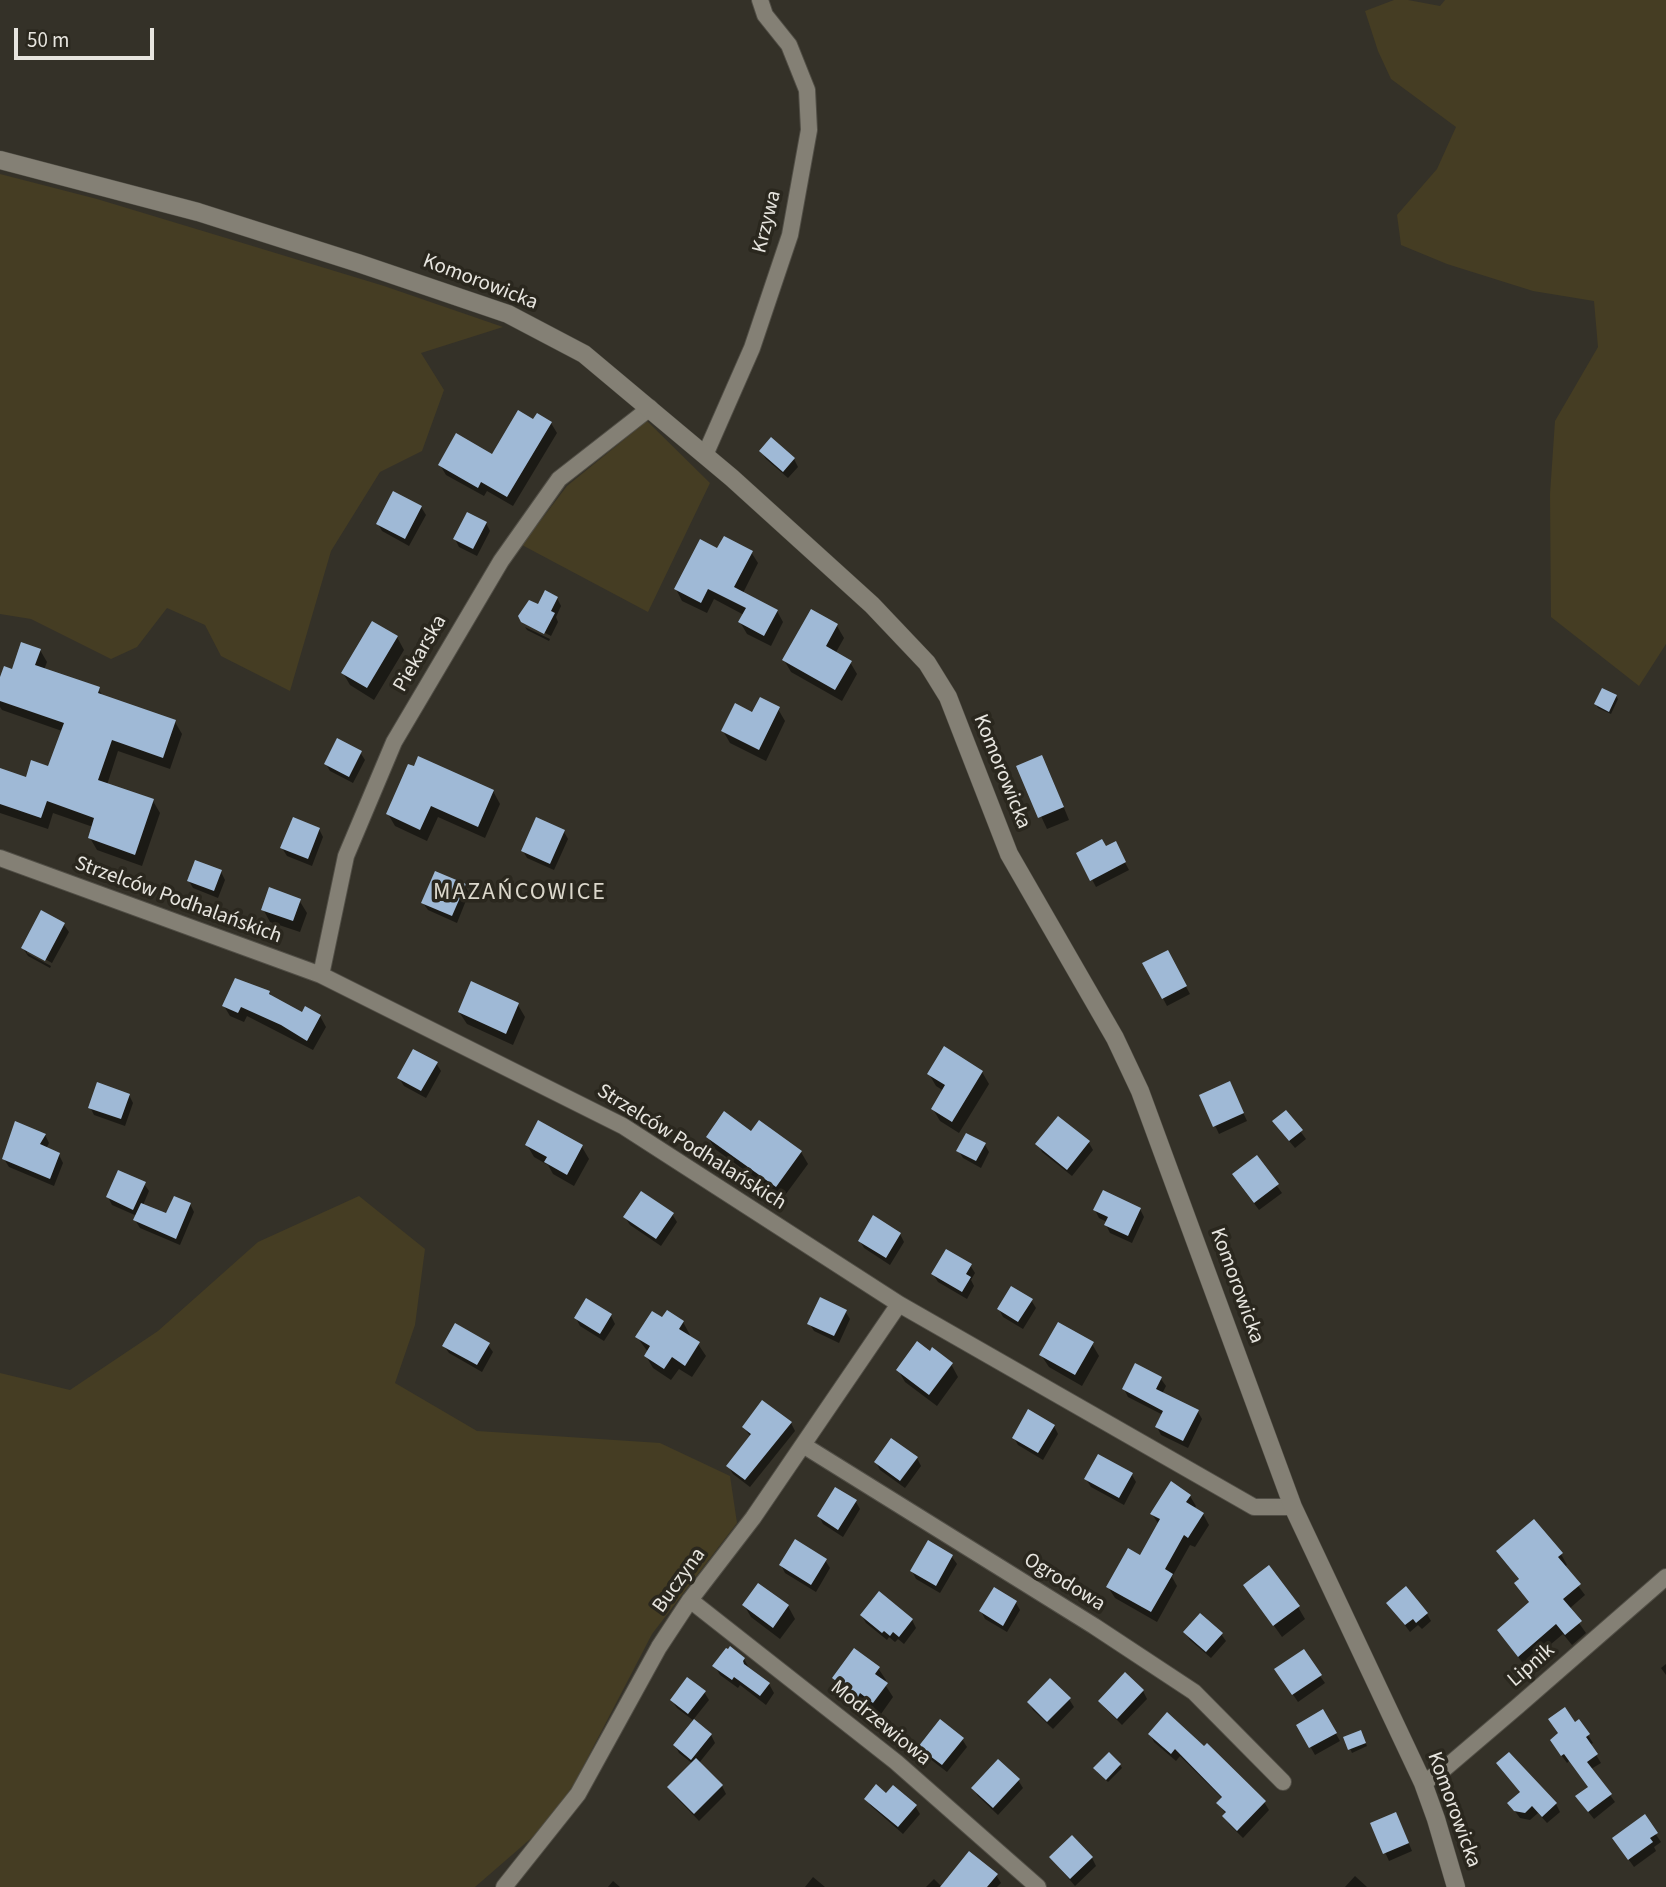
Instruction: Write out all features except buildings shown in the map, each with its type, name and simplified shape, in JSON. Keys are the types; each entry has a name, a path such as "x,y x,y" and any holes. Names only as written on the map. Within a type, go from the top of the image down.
{"street":[{"name":"Krzywa","path":"705,455 752,348 785,247 809,131 807,90 789,45 765,15 760,0"},
{"name":"Komorowicka","path":"0,160 198,212 508,314 584,354 705,455 872,604 927,663 948,697 1009,854 1115,1038 1140,1091 1293,1507 1423,1783 1456,1887"},
{"name":"Piekarska","path":"321,975 346,856 394,742 502,561 559,479 650,408"},
{"name":"Strzelców Podhalańskich","path":"0,858 321,975 623,1126 899,1304 1254,1507 1293,1507"},
{"name":"Buczyna","path":"505,1887 578,1794 659,1647 690,1600 753,1518 899,1304"},
{"name":"Ogrodowa","path":"803,1445 1094,1626 1194,1692 1283,1782"},
{"name":"Lipnik","path":"1423,1783 1453,1762 1666,1577"},
{"name":"Modrzewiowa","path":"690,1600 896,1762 1038,1887"}],"shaded area":[{"path":"1394,0 1440,6 1445,0 1666,0 1666,644 1639,686 1551,617 1550,494 1555,421 1598,347 1594,301 1533,291 1447,264 1401,245 1397,215 1437,169 1456,127 1391,79 1378,51 1365,11"},
{"path":"0,174 97,199 384,286 503,327 421,353 444,390 422,451 380,472 331,551 290,691 221,656 205,625 167,608 137,647 111,659 31,619 0,614"},
{"path":"647,421 710,483 648,612 522,545 567,486"},
{"path":"359,1196 425,1249 415,1325 395,1383 477,1431 660,1443 730,1476 737,1523 652,1634 574,1784 543,1828 475,1887 0,1887 0,1373 70,1390 158,1331 258,1242"}],"district":[{"name":"MAZAŃCOWICE","path":"520,894"}]}
